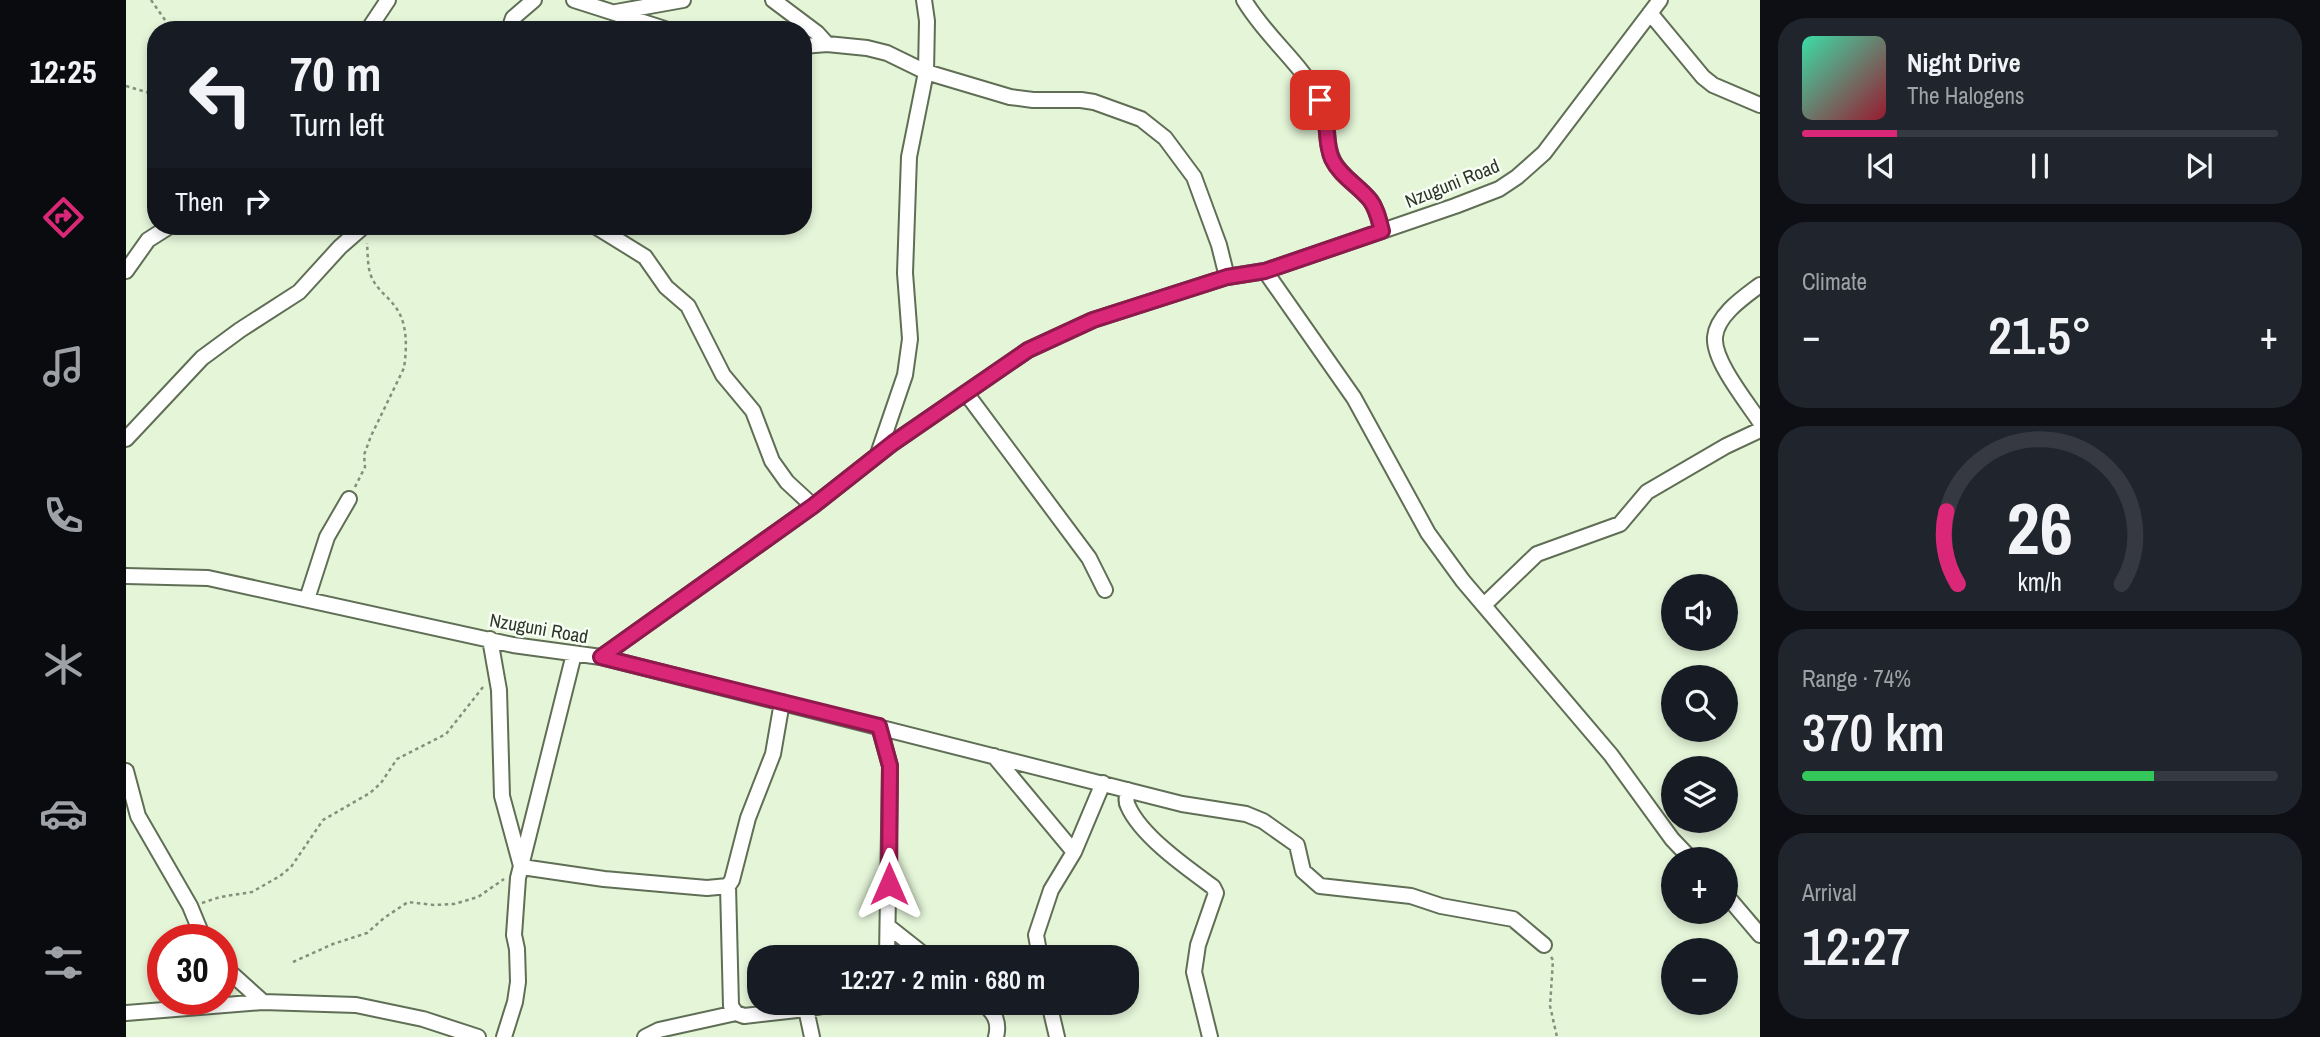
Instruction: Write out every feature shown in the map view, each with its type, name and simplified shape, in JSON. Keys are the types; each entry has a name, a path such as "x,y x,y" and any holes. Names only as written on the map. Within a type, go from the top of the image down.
{"street":[{"path":"374,21 388,0"},
{"path":"512,21 534,0"},
{"path":"574,0 642,21"},
{"path":"615,12 683,0"},
{"path":"773,0 801,21"},
{"path":"877,455 905,375 911,340 905,273 909,157 926,72 927,21 924,0"},
{"path":"1244,0 1261,26 1311,84 1326,112 1332,159 1370,200 1376,209 1382,231"},
{"name":"Nzuguni Road","path":"126,576 208,578 490,639 601,657 813,506 877,455 1028,350 1093,320 1227,277 1265,271 1466,202 1517,177 1544,153 1660,0"},
{"path":"1650,13 1703,77 1713,85 1760,105"},
{"path":"812,29 827,44"},
{"path":"812,45 827,44 887,53 926,72 1010,97 1094,102 1148,124 1165,138 1194,177 1219,244 1227,277"},
{"path":"126,271 148,240 156,235"},
{"path":"126,439 202,358 299,292 341,247 358,235"},
{"path":"610,235 645,257 666,287 688,306 723,375 752,411 772,461 787,482 813,506"},
{"path":"1265,271 1354,398 1428,533 1484,605 1611,755 1680,847"},
{"path":"1760,285 1726,314 1715,336 1718,356 1760,422"},
{"path":"966,393 1089,558 1105,590"},
{"path":"1484,605 1537,554 1620,524 1647,492 1726,446 1760,430"},
{"path":"307,599 327,537 349,499"},
{"path":"490,639 500,702 502,796 522,867"},
{"path":"504,1037 516,994 517,949 514,935 518,878 574,654"},
{"path":"601,657 1182,804 1233,811 1263,821 1297,845 1303,871 1320,886 1411,896 1441,906 1513,919 1544,945"},
{"path":"736,1013 731,1006 728,886 732,880 748,818 773,754 782,702"},
{"path":"879,726 890,766 888,945"},
{"path":"995,756 1074,852"},
{"path":"126,771 138,816 190,906 197,924"},
{"path":"1038,945 1036,935 1051,890 1074,852 1103,783"},
{"path":"1128,790 1128,806 1149,835 1215,890 1215,900 1198,946 1194,972 1210,1037"},
{"path":"522,867 604,879 707,888 728,886"},
{"path":"1738,909 1760,935"},
{"path":"890,927 912,945"},
{"path":"238,980 262,1002"},
{"path":"126,1013 262,1002 356,1004 423,1019 478,1037"},
{"path":"645,1037 659,1030 736,1013 753,1015"},
{"path":"807,1015 812,1037"},
{"path":"994,1015 998,1021 996,1037"},
{"path":"1052,1015 1057,1037"}],"path":[{"path":"151,0 166,21"},
{"path":"126,86 147,92"},
{"path":"349,499 365,467 364,455 371,436 404,368 406,356 404,320 372,280 365,235"},
{"path":"190,906 220,897 252,892 280,876 291,867 323,820 370,793 381,783 397,759 446,734 495,671"},
{"path":"293,962 333,944 367,933 408,902 454,904 478,897 522,867"},
{"path":"1544,945 1553,960 1550,1006 1557,1037"}],"route":[{"path":"889,884 890,766 879,726 601,657 813,506 893,443 1028,350 1093,320 1227,277 1265,271 1382,231 1376,209 1370,200 1332,159 1326,112 1320,100"}]}
